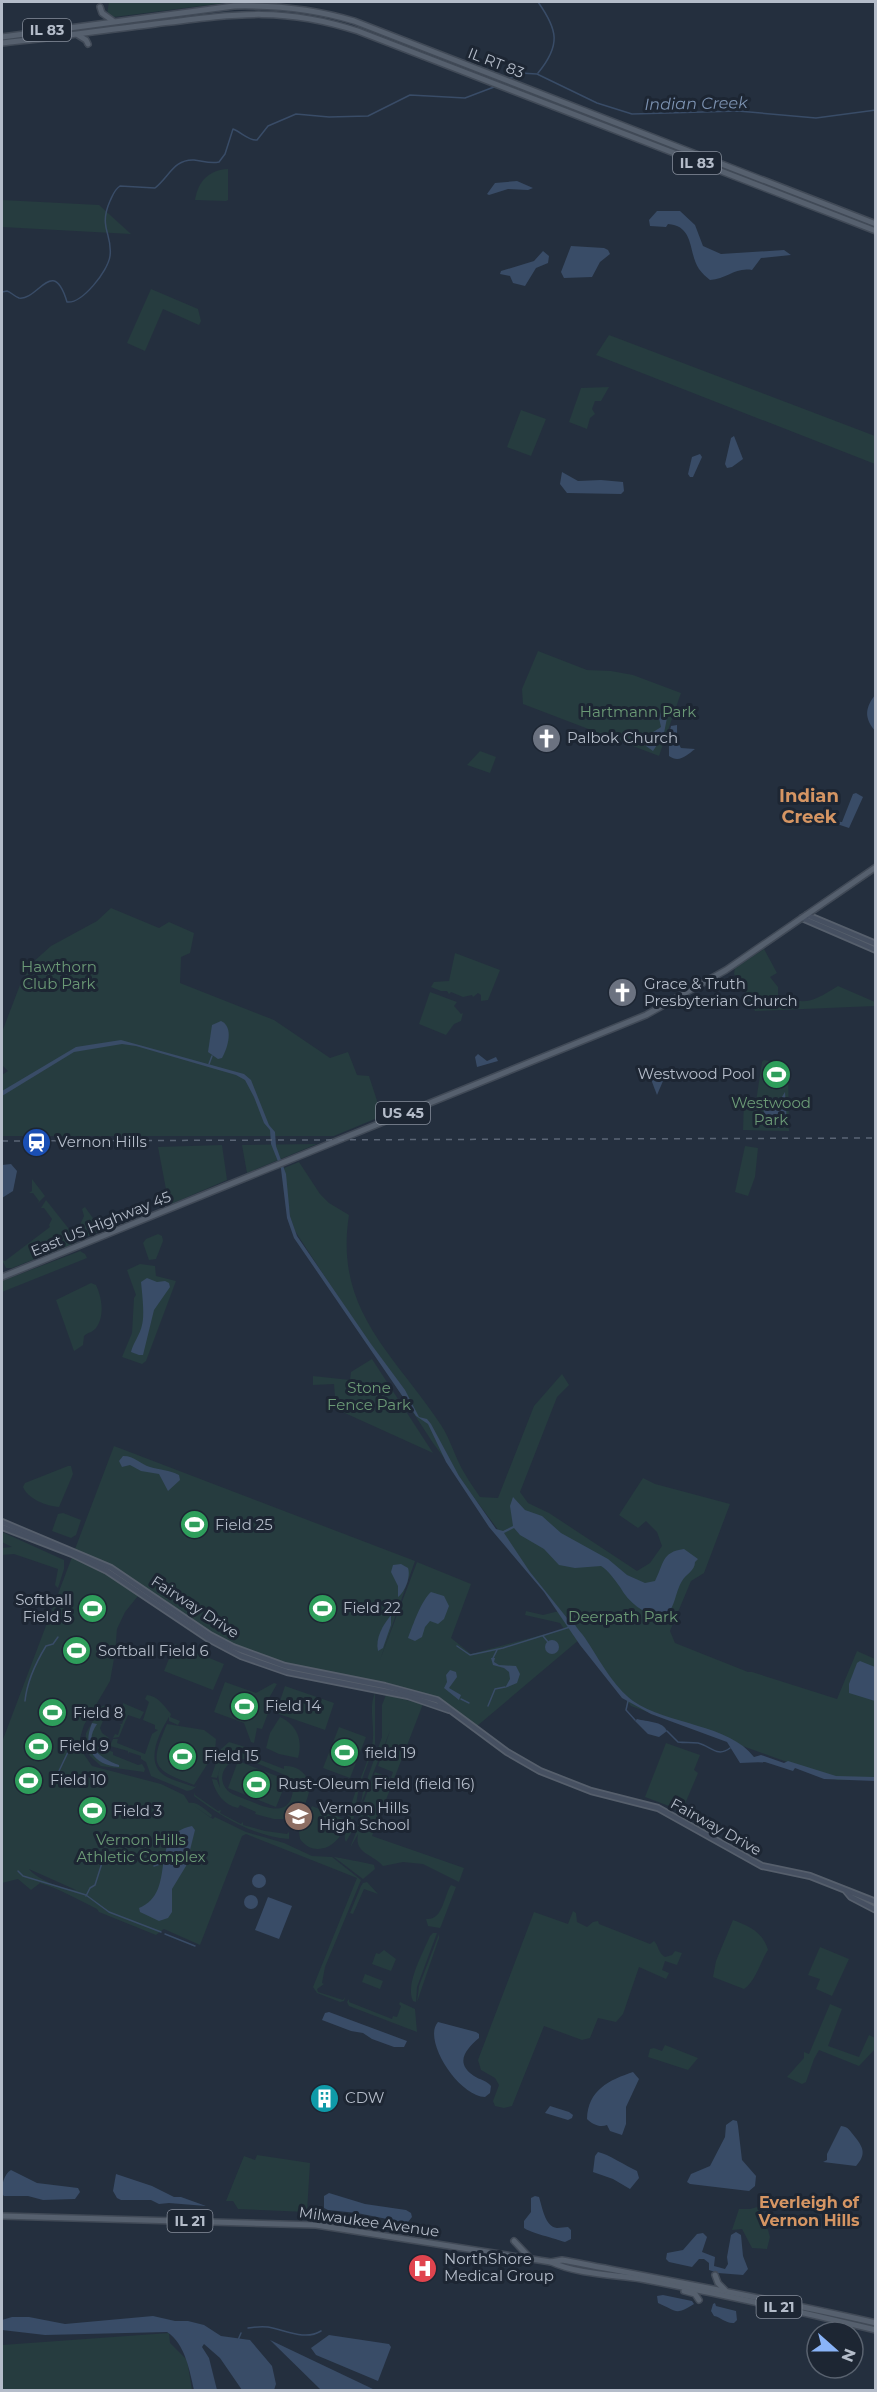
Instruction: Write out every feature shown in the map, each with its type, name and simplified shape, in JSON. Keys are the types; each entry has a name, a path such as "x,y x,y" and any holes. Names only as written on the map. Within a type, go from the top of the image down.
{"main road":[{"name":"IL RT 83","path":"2,37 234,6 292,7 331,14 876,224"},
{"path":"100,7 102,13 113,21"},
{"name":"IL RT 83","path":"77,34 229,14 291,15 324,21 358,31 876,231"},
{"path":"77,34 88,44"},
{"name":"IL 83","path":"2,43 77,34"},
{"name":"US 45","path":"804,917 876,867"},
{"path":"804,917 876,944"},
{"path":"804,917 876,950"},
{"name":"East US Highway 45","path":"2,1277 647,1014 706,982 804,917"},
{"name":"Fairway Drive","path":"2,1522 111,1568 210,1635 252,1655 285,1666 430,1697 444,1703 507,1752 555,1778 591,1791 658,1808 762,1866 810,1876 876,1902"},
{"name":"Fairway Drive","path":"2,1527 107,1570 207,1638 241,1656 287,1672 408,1696 452,1711"},
{"name":"Fairway Drive","path":"846,1891 851,1897 876,1910"},
{"name":"Milwaukee Avenue","path":"2,2216 316,2225 551,2262 568,2268 651,2281 783,2307 876,2330"},
{"path":"514,2241 531,2259"},
{"name":"Milwaukee Avenue","path":"551,2262 562,2260 727,2291 876,2324"},
{"path":"715,2274 718,2283 727,2291"},
{"path":"651,2281 667,2288 695,2294 699,2300"}],"green space":[{"path":"109,2 233,2 114,17 107,14"},
{"path":"228,169 228,200 195,200 199,187 210,174"},
{"path":"2,200 99,205 131,234 2,227"},
{"path":"151,289 198,309 201,321 199,325 163,309 145,351 127,343"},
{"path":"609,335 875,436 875,464 596,355"},
{"path":"609,387 601,401 595,401 592,409 595,414 590,418 587,429 569,422 581,388"},
{"path":"521,410 546,419 531,456 507,447"},
{"name":"Hartmann Park","path":"538,651 587,670 633,675 681,693 659,756 523,704 522,689"},
{"path":"480,751 496,757 490,773 467,765"},
{"name":"Hawthorn Club Park","path":"111,908 159,928 169,922 194,933 190,953 181,957 180,983 274,1020 330,1058 348,1052 357,1075 369,1076 382,1116 334,1136 2,1136 2,1075 8,1071 2,1065 2,1032 20,985 32,963 51,946 97,921"},
{"path":"764,949 777,973 770,977 778,987 778,995 809,1001 838,986 875,1002 875,1006 755,1011 743,986 734,974 735,968"},
{"path":"455,953 500,970 488,1000 481,1001 481,995 478,993 473,997 472,995 463,997 431,987 434,982 449,981"},
{"path":"430,992 457,1002 454,1006 461,1014 463,1013 461,1021 454,1024 446,1035 419,1024"},
{"name":"Westwood Park","path":"764,1060 788,1065 789,1131 743,1130 744,1101 749,1104 749,1108 755,1108"},
{"path":"317,1144 247,1173 242,1145"},
{"path":"222,1145 227,1180 169,1205 158,1147"},
{"path":"745,1146 758,1148 755,1177 748,1196 735,1192"},
{"path":"299,1162 320,1194 329,1203 349,1215 347,1248 350,1278 359,1304 371,1329 441,1425 468,1480 480,1497 498,1498 534,1406 562,1374 569,1385 557,1397 520,1492 528,1503 549,1513 637,1571 650,1563 662,1546 657,1532 646,1521 638,1528 619,1515 643,1478 655,1484 730,1504 704,1573 691,1581 670,1631 675,1643 748,1672 837,1699 857,1651 875,1659 875,1780 837,1780 631,1706 580,1639 477,1726 437,1699 304,1668 244,1649 217,1636 142,1591 125,1612 117,1629 110,1681 84,1725 80,1738 81,1750 92,1766 161,1784 184,1795 189,1803 204,1808 213,1819 215,1817 246,1832 284,1843 312,1856 332,1857 361,1880 325,1967 322,1983 324,1984 317,1989 318,1992 343,2000 345,1997 344,2001 340,2002 317,1993 313,1987 357,1878 246,1834 242,1836 200,1945 164,1929 156,1935 99,1912 55,1888 40,1883 31,1890 18,1879 2,1883 2,1742 114,1446 415,1561 380,1660 417,1562 471,1584 451,1638 471,1654 564,1629 560,1623 525,1615 526,1611 543,1615 559,1611 433,1443 295,1231 290,1216 284,1168","holes":["29,1869 76,1890 50,1883"]},
{"path":"32,1179 45,1196 38,1203 33,1193 29,1193 32,1191"},
{"path":"46,1200 76,1238 76,1243 12,1268 6,1268 2,1260 5,1261 50,1227 52,1219 44,1208 41,1208"},
{"path":"85,1207 102,1231 88,1236 82,1233 79,1227 84,1216 82,1209"},
{"path":"158,1234 162,1236 163,1241 156,1259 149,1260 143,1243 146,1239"},
{"path":"80,1251 87,1258 2,1292 2,1281"},
{"path":"140,1264 155,1266 156,1276 176,1281 146,1361 142,1364 122,1357 132,1333 136,1295 127,1270"},
{"path":"91,1283 96,1285 100,1296 101,1318 96,1328 84,1336 83,1345 74,1351 56,1300"},
{"name":"Stone Fence Park","path":"372,1359 433,1453 336,1409 334,1384 313,1385 313,1376 350,1380 351,1372"},
{"path":"71,1466 73,1474 59,1507 38,1501 25,1491 23,1487 25,1483"},
{"path":"63,1513 81,1520 76,1535 71,1538 52,1531 58,1514"},
{"path":"2,1532 64,1560 64,1569 58,1588 55,1585 58,1569 14,1554 2,1555 2,1548 12,1547 2,1542"},
{"path":"175,1644 224,1664 213,1690 164,1671"},
{"name":"Field 14","path":"225,1682 256,1693 274,1683 277,1684 269,1698 273,1700 262,1729 257,1728 254,1743 251,1742 244,1723 214,1712"},
{"path":"285,1686 334,1703 325,1730 276,1713"},
{"path":"375,1693 375,1744 359,1787 351,1833 346,1842 345,1833 351,1805 372,1745 372,1707"},
{"path":"147,1695 158,1699 171,1714 170,1717 180,1721 178,1725 169,1721 169,1717 155,1748 154,1757 160,1772 167,1777 195,1787 191,1790 187,1791 151,1776 141,1756 129,1752 128,1754 128,1751 110,1746 113,1739 118,1739 117,1743 145,1754 152,1734 158,1730 155,1729 155,1725 143,1720 149,1702 145,1699"},
{"path":"386,1695 423,1704 372,1836 464,1868 459,1882 423,1864 403,1862 383,1866 362,1850 359,1846 358,1834 350,1848 357,1830 360,1812 359,1831 362,1806 375,1772 391,1778 393,1772 378,1766 390,1731 361,1803 382,1737 382,1705"},
{"path":"123,1703 144,1712 140,1719 128,1715 119,1737 113,1738 115,1734 118,1735 121,1725 119,1724 122,1724 125,1715"},
{"path":"102,1706 109,1706 100,1728 102,1733 109,1738 103,1740 100,1738 98,1742 108,1740 106,1749 113,1752 113,1755 138,1765 142,1764 144,1772 101,1766 90,1756 85,1746 86,1733"},
{"path":"280,1717 291,1724 297,1734 300,1745 298,1758 279,1754 266,1748 270,1733"},
{"name":"Field 15","path":"167,1724 204,1730 216,1739 215,1752 194,1785 170,1775 158,1764 158,1749"},
{"name":"field 19","path":"339,1727 366,1737 350,1778 323,1768"},
{"path":"229,1742 255,1750 250,1756 284,1769 284,1766 289,1766 298,1769 305,1774 310,1787 305,1804 295,1817 288,1809 293,1819 274,1819 255,1814 256,1812 240,1805 238,1808 228,1804 215,1789 212,1779 217,1780 220,1788 218,1775 217,1778 211,1777 221,1749","holes":["247,1759 287,1776 293,1789 288,1804 271,1808 228,1791 224,1786 223,1772 233,1761"]},
{"path":"666,1743 700,1755 694,1770 698,1773 682,1811 645,1797"},
{"name":"Rust-Oleum Field (field 16)","path":"238,1761 287,1780 276,1807 228,1788"},
{"path":"195,1792 195,1795 218,1811 221,1810 220,1813 241,1824 243,1822 243,1825 265,1831 287,1834 289,1832 289,1839 263,1834 238,1824 216,1811 194,1796"},
{"path":"312,1806 346,1820 335,1842 321,1849 314,1849 300,1839 299,1832"},
{"path":"334,1857 374,1865 375,1869 363,1879"},
{"path":"367,1882 378,1894 364,1889 353,1914 350,1913 361,1886"},
{"path":"451,1885 456,1887 440,1928 428,1926 426,1919 432,1919 440,1912"},
{"path":"573,1911 576,1913 577,1922 587,1927 598,1921 599,1924 650,1944 654,1941 665,1957 672,1955 675,1951 682,1953 677,1965 665,1961 662,1970 669,1973 666,1979 639,1967 623,2014 616,2022 598,2018 590,2038 582,2040 544,2026 512,2106 504,2108 495,2106 493,2101 499,2085 495,2078 481,2070 478,2060 534,1912 568,1924"},
{"path":"733,1920 750,1927 759,1934 768,1950 755,1976 744,1989 713,1977 716,1961"},
{"path":"433,1933 437,1933 417,1987 416,2002 413,2001 411,1994 413,1977"},
{"path":"439,1934 439,1938 417,2002 419,1986"},
{"path":"820,1947 849,1959 832,1996 816,1989 820,1979 808,1975"},
{"path":"384,1950 396,1959 391,1971 372,1964 376,1953 379,1954"},
{"path":"365,1974 383,1981 380,1989 362,1982"},
{"path":"349,1999 349,2002 392,2019 393,2016 397,2017 400,2002 415,2009 417,2032 349,2006 347,2002"},
{"path":"830,2004 842,2009 828,2046 859,2057 869,2035 875,2038 875,2049 859,2066 819,2050 806,2082 802,2084 787,2077 804,2058 804,2052 809,2054"},
{"path":"665,2045 698,2058 688,2070 648,2057 650,2049 662,2051"},
{"path":"257,2155 310,2163 307,2212 238,2209 233,2201 226,2201 244,2156 255,2160"},
{"path":"761,2206 770,2237 767,2249 752,2248 742,2229 732,2230 739,2209"},
{"path":"169,2333 170,2343 187,2360 192,2390 2,2390 2,2345"}],"water":[{"path":"517,181 533,188 508,189 487,194 495,183"},
{"path":"657,211 680,211 695,225 703,246 721,254 784,250 791,255 761,258 752,270 741,270 710,280 699,269 690,241 683,230 668,224 666,227 650,226 649,220"},
{"path":"571,246 604,248 610,254 600,262 592,277 564,278 561,272"},
{"path":"543,251 549,256 548,263 536,268 525,286 513,283 510,276 500,274 501,271 534,261"},
{"path":"734,436 743,459 727,468 725,464 731,438"},
{"path":"700,454 702,457 693,477 690,477 688,474 692,457"},
{"path":"562,472 578,481 623,482 624,491 621,494 567,493 560,484"},
{"path":"875,695 875,731 869,722 867,713 869,704"},
{"path":"661,712 664,712 667,718 664,733 669,735 671,726 677,725 677,741 681,748 695,749 682,758 676,759 669,756 667,737 662,737 653,751 646,746 649,736 661,727 659,718"},
{"path":"856,793 863,797 849,828 828,821 842,822 853,794"},
{"path":"221,1021 229,1032 229,1038 222,1058 218,1059 208,1052 212,1025"},
{"path":"121,1040 244,1074 251,1080 269,1125 275,1132 276,1146 286,1174 290,1216 297,1236 405,1390 419,1417 427,1419 431,1424 459,1476 496,1529 503,1531 513,1526 510,1506 513,1497 525,1510 542,1516 561,1533 608,1559 627,1575 645,1583 655,1581 664,1560 671,1553 684,1549 698,1559 679,1586 672,1607 661,1618 632,1603 611,1575 601,1566 575,1568 559,1565 544,1549 520,1535 514,1528 504,1533 530,1572 567,1618 574,1623 607,1672 626,1695 647,1709 729,1738 743,1746 754,1757 761,1755 784,1763 788,1761 836,1776 875,1777 875,1781 824,1779 795,1768 793,1771 765,1762 740,1763 727,1742 651,1714 622,1698 580,1645 544,1592 489,1527 446,1462 428,1424 416,1416 294,1238 287,1218 281,1169 271,1144 270,1130 264,1123 245,1080 236,1075 122,1044 74,1052 2,1096 2,1091 76,1047"},
{"path":"478,1054 487,1061 496,1057 498,1061 477,1067 475,1057"},
{"path":"657,1070 666,1074 657,1095 649,1074"},
{"path":"785,1092 787,1123 780,1128 766,1125 763,1121 765,1096 780,1100"},
{"path":"11,1164 17,1171 13,1191 2,1198 2,1165"},
{"path":"147,1278 157,1282 165,1281 170,1287 154,1310 143,1355 139,1355 131,1352 143,1321 141,1282"},
{"path":"123,1456 131,1457 150,1467 175,1473 179,1475 180,1480 168,1491 159,1474 141,1471 130,1465 122,1467 119,1461"},
{"path":"401,1564 408,1568 409,1576 405,1588 398,1597 398,1586 391,1572 393,1565"},
{"path":"431,1592 444,1596 449,1606 444,1619 438,1624 430,1621 422,1637 415,1641 408,1638 421,1607"},
{"path":"391,1615 391,1625 383,1648 378,1651 379,1637"},
{"path":"549,1640 555,1640 559,1647 555,1654 549,1654 545,1650 545,1644"},
{"path":"491,1658 495,1658 494,1662 499,1665 516,1666 520,1674 517,1683 505,1688 510,1679 509,1672 493,1665"},
{"path":"860,1661 875,1667 875,1701 849,1693 849,1684 857,1663"},
{"path":"450,1670 456,1672 457,1677 449,1688 461,1695 459,1700 444,1688 447,1682 446,1675"},
{"path":"637,1719 662,1725 667,1731 659,1737 648,1734 635,1721"},
{"path":"92,1723 97,1724 91,1739 95,1750 119,1767 102,1763 92,1753 88,1740"},
{"path":"192,1826 195,1830 186,1866 172,1889 172,1912 168,1918 159,1921 140,1912 139,1908 151,1900 158,1890 170,1840 178,1831"},
{"path":"256,1874 262,1874 266,1881 262,1888 256,1888 252,1884 252,1878"},
{"path":"248,1895 254,1895 258,1902 254,1909 248,1909 244,1905 244,1899"},
{"path":"268,1897 292,1906 279,1939 255,1930"},
{"path":"329,2012 407,2041 404,2047 394,2047 363,2033 322,2020 325,2013"},
{"path":"438,2022 479,2034 479,2038 466,2051 463,2061 468,2071 491,2086 490,2093 485,2097 464,2087 445,2066 435,2041 434,2030"},
{"path":"633,2072 639,2079 626,2107 626,2124 622,2135 610,2131 607,2125 596,2125 587,2119 588,2109 596,2093 608,2083"},
{"path":"550,2106 569,2112 573,2115 572,2118 568,2120 545,2113"},
{"path":"733,2120 737,2121 742,2160 756,2176 755,2186 749,2191 687,2182 691,2174 710,2166 725,2137 726,2125"},
{"path":"841,2126 849,2130 862,2148 861,2158 856,2166 823,2162 827,2160 827,2154"},
{"path":"598,2152 637,2171 639,2178 630,2189 613,2179 593,2172 595,2156"},
{"path":"11,2170 37,2183 78,2188 80,2192 75,2199 43,2200 28,2196 4,2196 2,2194 3,2184 6,2174"},
{"path":"116,2174 152,2186 174,2197 181,2197 206,2206 159,2204 151,2200 121,2200 113,2191"},
{"path":"329,2193 365,2204 406,2210 411,2213 412,2217 408,2222 402,2222 328,2210 324,2208 324,2196"},
{"path":"539,2197 550,2224 557,2228 568,2227 571,2230 571,2239 565,2242 524,2228 524,2221 531,2212 531,2198"},
{"path":"736,2232 741,2235 743,2256 748,2269 743,2275 709,2270 709,2263 704,2259 699,2259 692,2267 669,2262 666,2259 667,2253 683,2250 697,2234 703,2233 707,2237 702,2252 715,2257 714,2266 725,2269 728,2264 731,2235"},
{"path":"663,2295 692,2301 694,2304 676,2311 658,2303 657,2296"},
{"path":"715,2303 716,2306 736,2311 737,2320 731,2323 714,2316 711,2311"},
{"path":"153,2316 175,2321 188,2321 204,2325 221,2336 250,2340 272,2366 276,2384 274,2390 242,2390 220,2358 204,2344 202,2347 209,2358 217,2390 194,2390 182,2350 167,2332 45,2335 2,2330 2,2320 12,2317 29,2317 65,2324"},
{"path":"329,2335 389,2344 391,2347 378,2381 316,2355 311,2348"},
{"path":"270,2340 375,2390 321,2390"}],"waterway":[{"path":"538,2 550,21 554,38 551,54 538,73"},
{"name":"Indian Creek","path":"508,79 520,73 537,74 597,103 632,114 738,111 816,118 876,110"},
{"name":"Indian Creek","path":"2,292 7,291 19,298 26,297 51,281 56,282 62,288 67,302 80,298 105,270 110,256 110,242 105,218 116,189 120,186 155,188 172,169 187,160 219,162 225,154 233,129 257,140 268,126 296,114 329,117 368,116 410,95 465,98 494,87"},
{"path":"209,1064 212,1056"},
{"path":"457,1646 470,1655 503,1648 570,1627"},
{"path":"543,1636 548,1642"},
{"path":"25,1701 38,1659 46,1646 53,1644 58,1637"},
{"path":"493,1658 497,1650"},
{"path":"488,1706 495,1689 505,1687"},
{"path":"461,1699 469,1703"},
{"path":"628,1701 626,1710 635,1720"},
{"path":"667,1731 678,1742 703,1744 718,1752 730,1748"},
{"path":"58,1773 69,1750"},
{"path":"86,1896 90,1888 95,1885 102,1863"},
{"path":"154,1866 163,1863"},
{"path":"18,1871 23,1876 86,1895 109,1912 161,1932"},
{"path":"165,1934 195,1946"},
{"path":"248,2328 268,2327 302,2335 321,2331"},
{"path":"238,2340 241,2333"}],"railway":[{"path":"2,1141 876,1138"}],"place":[{"name":"Palbok Church","path":"546,738"},
{"name":"Grace & Truth Presbyterian Church","path":"623,993"},
{"name":"Westwood Pool","path":"776,1074"},
{"name":"Vernon Hills","path":"36,1142"},
{"name":"Field 25","path":"194,1525"},
{"name":"Field 22","path":"322,1608"},
{"name":"Softball Field 5","path":"93,1609"},
{"name":"Softball Field 6","path":"77,1651"},
{"name":"Field 14","path":"244,1706"},
{"name":"Field 8","path":"52,1713"},
{"name":"Field 9","path":"38,1746"},
{"name":"field 19","path":"344,1753"},
{"name":"Field 15","path":"183,1756"},
{"name":"Field 10","path":"29,1780"},
{"name":"Rust-Oleum Field (field 16)","path":"257,1784"},
{"name":"Field 3","path":"92,1811"},
{"name":"Vernon Hills High School","path":"298,1817"},
{"name":"CDW","path":"324,2098"},
{"name":"NorthShore Medical Group","path":"423,2268"}],"district":[{"name":"Indian Creek","path":"809,806"},
{"name":"Everleigh of Vernon Hills","path":"809,2211"}],"park label":[{"name":"Deerpath Park","path":"623,1617"},
{"name":"Vernon Hills Athletic Complex","path":"141,1848"}]}
